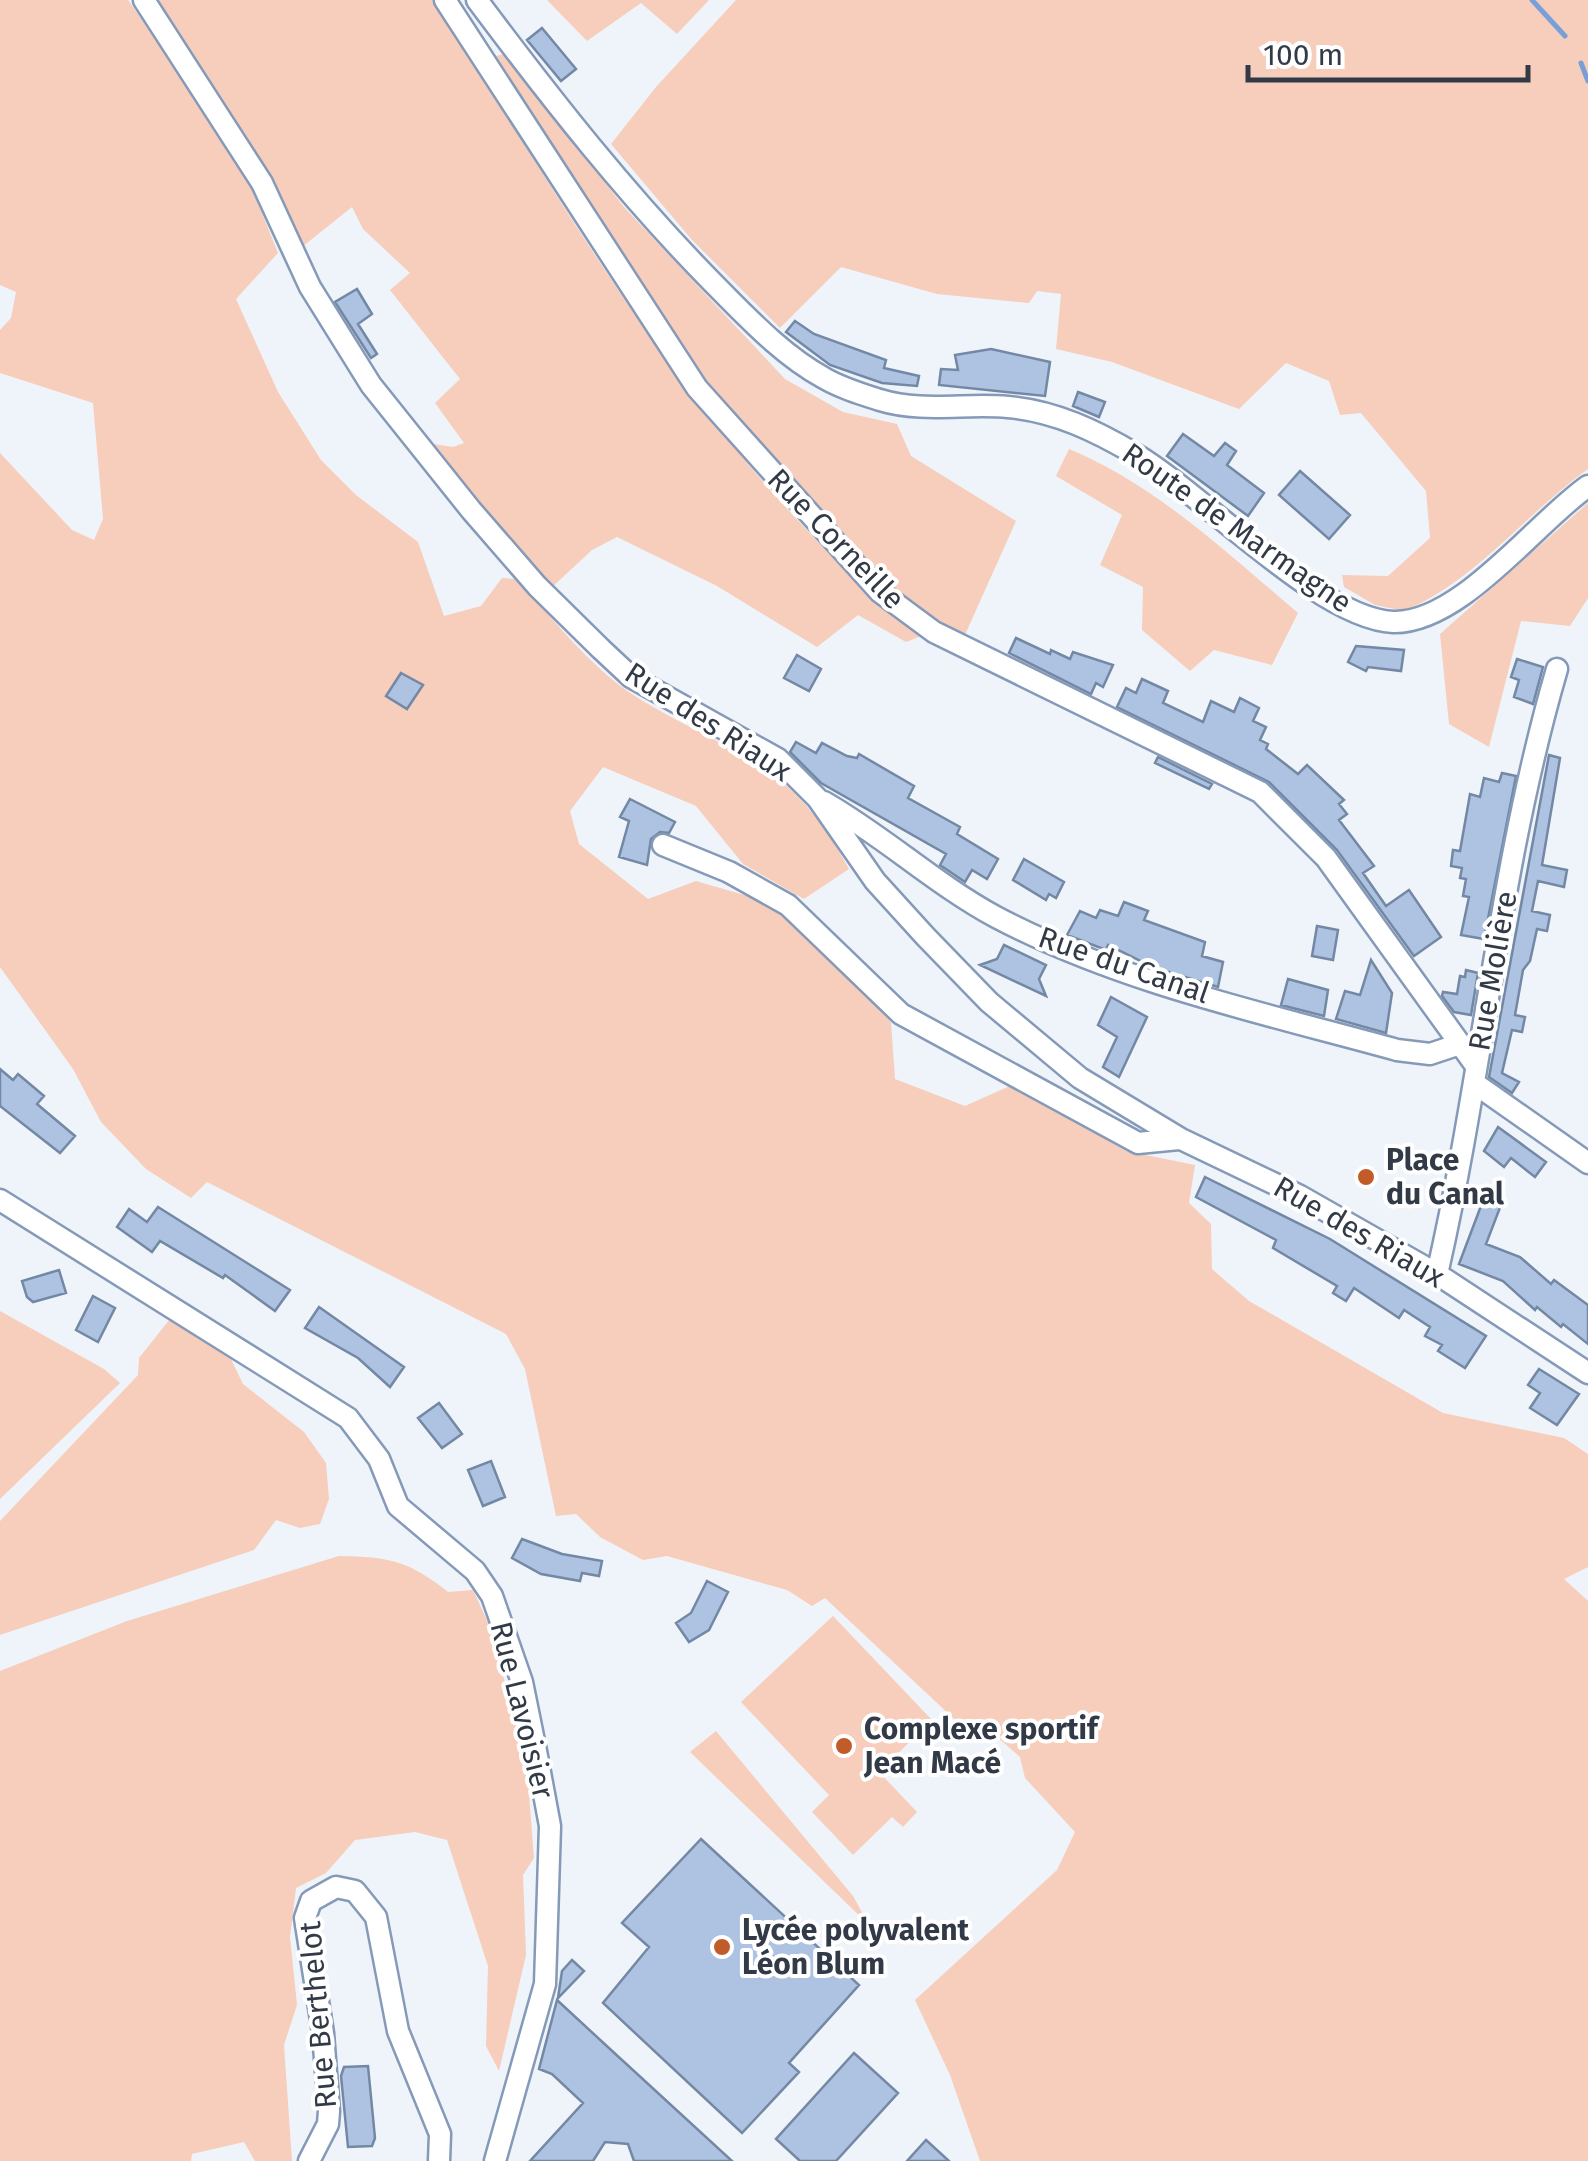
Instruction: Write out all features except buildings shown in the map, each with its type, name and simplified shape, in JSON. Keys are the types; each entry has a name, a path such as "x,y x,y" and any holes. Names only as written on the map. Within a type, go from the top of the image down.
{"street":[{"name":"Rue des Riaux","path":"144,0 262,183 310,288 371,386 425,456 537,586 631,676 778,759 818,799 875,881 988,1002 1080,1078 1181,1139 1300,1196 1437,1274 1588,1373"},
{"name":"Rue Corneille","path":"444,0 697,388 880,592 934,632 1260,792 1326,858 1460,1044 1475,1075 1588,1163"},
{"name":"Route de Marmagne","path":"477,0 628,192 783,350 824,378 886,402 1010,407 1056,416 1097,432 1198,497 1335,603 1363,616 1394,622 1423,618 1453,602 1588,486"},
{"name":"Rue Molière","path":"1437,1274 1460,1172 1534,748 1558,669"},
{"name":"Rue du Canal","path":"818,799 874,831 935,881 998,918 1102,963 1396,1050 1430,1054 1460,1044"},
{"path":"664,845 729,872 788,904 900,1014 1138,1143 1181,1139"},
{"name":"Rue Lavoisier","path":"0,1200 348,1418 379,1459 398,1506 475,1571 492,1596 522,1682 550,1826 545,1984 495,2161"},
{"name":"Rue Berthelot","path":"309,2161 328,2124 329,2111 323,2033 305,1918 311,1901 336,1886 355,1892 376,1917 398,2030 440,2134 439,2161"}],"shaded area":[{"path":"0,0 128,0 218,127 250,183 278,253 236,299 278,392 321,460 356,495 418,542 444,616 481,606 502,578 516,579 589,658 621,686 782,781 804,803 849,869 804,899 743,864 696,806 603,767 570,811 579,844 648,899 696,881 782,906 873,993 891,1023 895,1079 965,1106 1012,1085 1126,1151 1195,1165 1189,1203 1211,1224 1212,1269 1249,1301 1443,1413 1564,1438 1588,1454 1588,1567 1564,1579 1588,1601 1588,2161 980,2161 950,2075 915,2000 1057,1870 1075,1832 1025,1778 1020,1757 988,1729 968,1732 825,1598 812,1606 787,1590 667,1556 643,1560 600,1537 576,1514 556,1516 525,1369 506,1334 207,1182 191,1198 146,1169 101,1122 73,1069 0,967 0,453 72,530 94,540 103,519 93,403 0,373 0,330 11,318 16,292 0,285"},
{"path":"158,0 434,0 597,258 684,383 814,538 866,589 924,635 906,642 858,615 817,647 717,586 617,537 592,550 550,589 427,443 453,447 464,443 435,403 460,379 390,290 410,273 363,229 352,207 302,247 264,168"},
{"path":"547,0 709,0 677,34 641,3 587,41"},
{"path":"736,0 1588,0 1588,469 1455,582 1404,611 1375,605 1344,587 1342,575 1388,576 1430,538 1426,491 1361,413 1340,415 1329,381 1286,363 1239,409 1112,362 1056,349 1061,294 1037,291 1029,303 937,294 841,267 780,328 692,240 611,144 656,87"},
{"path":"505,54 624,207 785,379 843,412 897,424 911,456 1016,521 964,637 938,627 859,560 700,383 490,57"},
{"path":"1069,449 1132,481 1161,501 1298,613 1272,665 1214,650 1190,671 1142,630 1143,587 1100,565 1122,515 1056,476"},
{"path":"1588,503 1588,598 1570,626 1521,621 1489,747 1449,724 1440,634"},
{"path":"0,1311 104,1369 120,1383 0,1499"},
{"path":"170,1319 230,1357 243,1384 304,1432 326,1463 329,1499 320,1524 300,1528 276,1520 254,1550 0,1635 0,1521 138,1375 139,1358"},
{"path":"339,1556 397,1562 448,1592 473,1590 491,1629 527,1768 534,1858 523,1875 526,1955 499,2071 486,2046 488,1966 447,1840 415,1832 355,1840 326,1873 296,1888 290,1937 297,2005 284,2045 292,2161 255,2161 244,2142 192,2154 191,2161 0,2161 0,1671 127,1621"},
{"name":"Complexe sportif Jean Macé","path":"833,1616 932,1720 879,1772 917,1812 903,1827 892,1817 853,1855 812,1812 829,1795 741,1702"},
{"path":"716,1731 853,1896 869,1925 690,1752"}],"waterway":[{"path":"1532,0 1565,36"},
{"path":"1581,63 1588,81"}],"place":[{"name":"Place du Canal","path":"1366,1177"},
{"name":"Complexe sportif Jean Macé","path":"844,1746"},
{"name":"Lycée polyvalent Léon Blum","path":"722,1947"}]}
